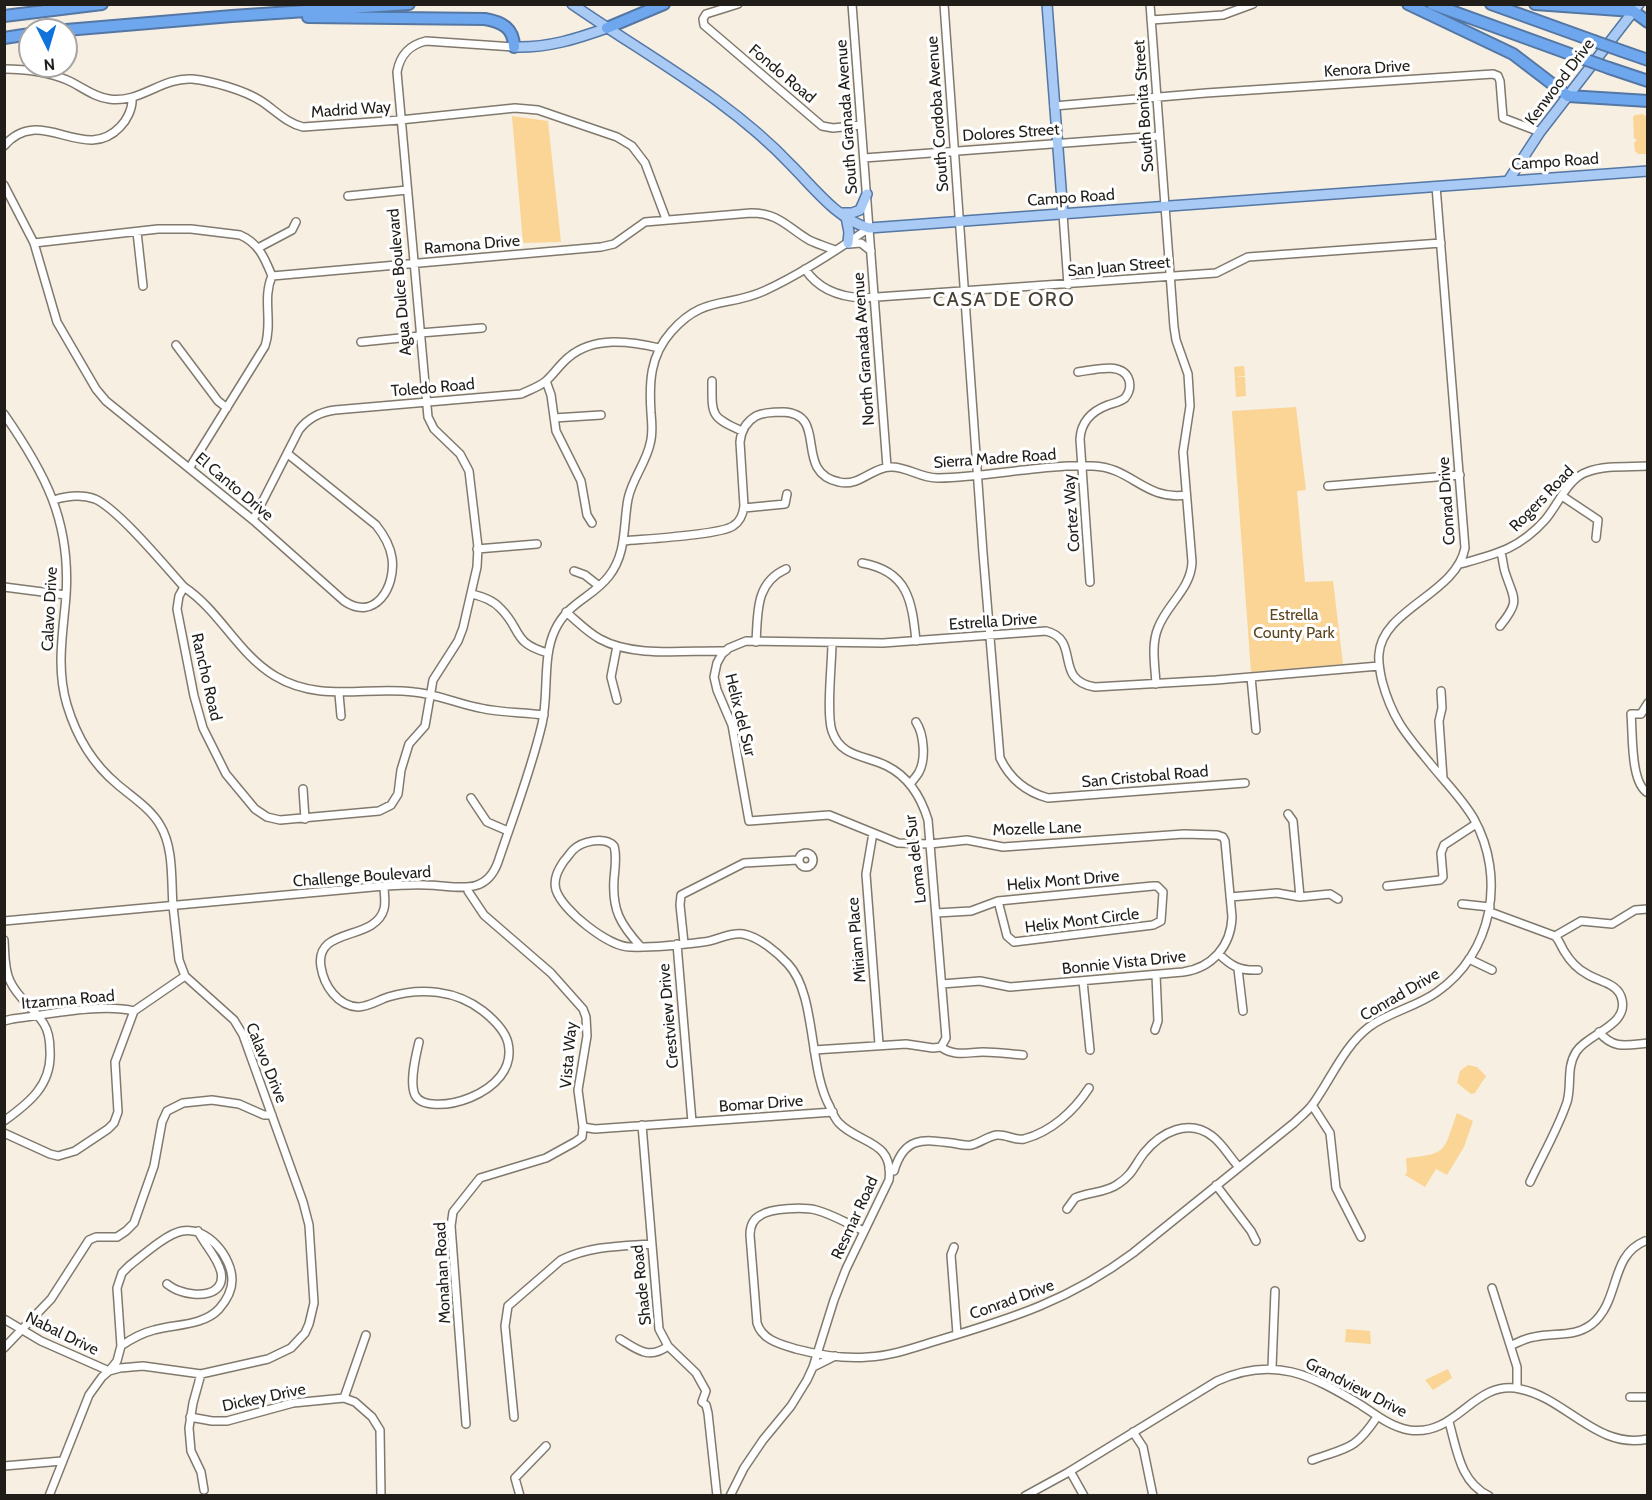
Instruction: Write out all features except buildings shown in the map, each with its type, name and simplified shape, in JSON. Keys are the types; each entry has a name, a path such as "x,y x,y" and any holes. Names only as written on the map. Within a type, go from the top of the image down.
{"highway":[{"path":"4,16 102,4"},
{"path":"78,29 409,4"},
{"path":"607,28 663,4"},
{"path":"1408,4 1514,54 1568,96 1647,101"},
{"path":"1432,4 1647,81"},
{"path":"1491,4 1647,60"},
{"path":"1535,4 1636,8 1647,22"},
{"path":"232,16 485,19 501,23 509,29 513,34 514,47"}],"main road":[{"name":"Campo Road","path":"572,4 687,78 770,144 843,215 869,228 1647,171"},
{"path":"1047,4 1063,214"},
{"name":"Kenwood Drive","path":"1508,181 1540,132 1636,8"},
{"name":"Agua Dulce Boulevard","path":"514,47 535,47 565,42 607,28"},
{"path":"1523,156 1524,169 1530,179"},
{"path":"846,244 849,232 843,215 860,210 867,194"}],"street":[{"name":"Fondo Road","path":"738,4 706,14 703,19 705,27 822,126 833,128 861,125"},
{"name":"South Granada Avenue","path":"852,4 869,228"},
{"name":"South Cordoba Avenue","path":"944,4 1000,758 1007,770 1022,786 1048,798"},
{"name":"South Bonita Street","path":"1150,4 1175,335 1188,374 1190,406 1183,452 1192,572 1184,589 1160,622 1156,634 1154,646 1156,684"},
{"path":"1151,20 1223,15 1253,4"},
{"name":"Agua Dulce Boulevard","path":"430,694 436,672 460,634 472,594 477,567 477,549 469,471 460,454 434,429 428,417 397,72 401,59 411,47 430,41 514,47"},
{"name":"Madrid Way","path":"4,69 31,71 66,80 105,99 121,100 132,98 169,82 190,79 249,94 290,123 303,127 526,108 537,110 617,137 632,146 643,158 666,219"},
{"name":"Kenora Drive","path":"1156,98 1493,74 1498,76 1500,81 1503,118 1540,132"},
{"path":"4,146 18,135 36,129 48,130 86,141 104,139 116,132 124,123 132,98"},
{"path":"1054,106 1156,98"},
{"name":"Dolores Street","path":"864,158 1160,136"},
{"name":"El Canto Drive","path":"4,185 34,243 57,322 96,389 106,400 253,520 347,603 367,607 383,598 389,586 392,568 391,551 383,534 376,525 288,454"},
{"name":"Conrad Drive","path":"864,1231 823,1212 804,1208 764,1213 757,1218 751,1227 756,1319 759,1329 771,1340 793,1348 835,1356 869,1357 896,1353 1024,1314 1080,1287 1118,1264 1294,1123 1311,1105 1354,1041 1377,1022 1438,992 1454,978 1477,947 1490,910 1492,878 1488,854 1473,817 1396,721 1387,698 1379,666 1379,649 1385,635 1415,605 1451,576 1460,564 1466,544 1436,186"},
{"path":"348,196 407,190"},
{"name":"Ramona Drive","path":"273,276 606,247 617,242 640,224 666,219 765,214 782,220 810,240 836,250"},
{"path":"1063,214 1068,285"},
{"path":"258,248 292,230 296,222"},
{"path":"468,888 484,882 494,872 508,831 544,715 548,683 548,652 554,632 566,612 609,577 619,558 624,540 628,498 651,442 650,383 659,348 672,331 695,311 710,304 748,297 769,288 805,269 869,228"},
{"name":"North Granada Avenue","path":"869,228 887,467"},
{"path":"34,243 181,229 240,235 248,238 258,248 273,276 267,296 268,338 261,354 190,467"},
{"path":"137,232 143,286"},
{"path":"846,244 861,243 871,251"},
{"name":"San Juan Street","path":"805,269 819,284 837,294 856,298 874,298 1216,273 1248,257 1441,243"},
{"path":"361,342 482,328"},
{"name":"Toledo Road","path":"253,520 302,426 320,414 335,410 521,394 546,381 568,357 594,345 627,341 659,348"},
{"path":"176,345 218,401 227,408"},
{"name":"Cortez Way","path":"1078,372 1117,369 1126,375 1130,387 1124,399 1090,415 1081,429 1090,582"},
{"path":"546,381 556,431 583,485 587,515 592,523"},
{"path":"712,381 712,405 715,414 721,422 742,432"},
{"path":"624,540 725,530 736,524 744,508 745,490 740,442 742,432 750,420 761,414 792,413 799,417 807,425 813,461 827,478 840,483 851,483 887,467"},
{"name":"Calavo Drive","path":"4,414 35,460 54,500 64,542 66,595 60,650 62,681 67,706 81,740 99,765 117,784 143,805 161,826 169,850 179,960 185,976 234,1020 243,1035 309,1224 314,1290 313,1312 305,1333 291,1348 251,1364 201,1374 137,1366 109,1371"},
{"path":"554,418 601,415"},
{"name":"Rogers Road","path":"1460,564 1501,553 1519,543 1544,520 1576,477 1587,472 1647,466"},
{"name":"Sierra Madre Road","path":"887,467 935,478 1100,467 1117,471 1157,494 1186,495"},
{"path":"1328,486 1460,475"},
{"path":"744,508 785,504 787,494"},
{"path":"54,500 75,495 97,500 127,526 184,587 199,597 252,658 273,675 304,689 339,694 404,691 430,694 479,708 544,715"},
{"path":"1562,496 1598,520 1596,538"},
{"path":"477,549 537,544"},
{"path":"1500,626 1509,615 1515,596 1501,553"},
{"path":"862,563 889,571 904,588 912,606 916,641"},
{"path":"756,642 759,601 774,575 786,569"},
{"path":"574,571 585,575 599,586"},
{"path":"4,587 66,595"},
{"name":"Rancho Road","path":"184,587 179,596 177,609 194,696 203,728 226,774 259,813 276,820 305,819 379,811 391,805 398,794 401,770 409,744 425,726 430,694"},
{"path":"472,594 494,603 506,615 524,642 537,650 548,652"},
{"path":"566,612 594,636 617,646 641,650 726,651"},
{"name":"Estrella Drive","path":"756,642 866,644 1043,631 1053,633 1063,642 1073,675 1078,681 1088,685 1104,686 1379,666"},
{"name":"Helix del Sur","path":"749,821 732,725 715,682 717,663 726,651 746,641 756,642"},
{"name":"Loma del Sur","path":"832,643 830,722 834,737 851,754 886,766 910,784 924,808 929,823 946,1038 941,1047"},
{"path":"617,646 611,677 617,700"},
{"path":"1251,677 1256,730"},
{"path":"1441,691 1442,708 1439,721 1443,779"},
{"path":"339,694 341,716"},
{"path":"1647,703 1641,714 1631,714 1636,776 1647,793"},
{"path":"910,784 919,772 922,757 920,729 916,722"},
{"name":"San Cristobal Road","path":"1048,798 1245,783"},
{"path":"303,789 305,819"},
{"path":"471,798 487,822 508,831"},
{"path":"1288,814 1293,821 1300,897"},
{"name":"Mozelle Lane","path":"749,821 829,815 898,843 967,840 1003,847 1168,835 1217,835 1223,837 1225,841 1230,897"},
{"path":"1387,886 1440,880 1443,877 1441,853 1444,845 1476,824"},
{"name":"Miriam Place","path":"873,833 866,874 879,1044"},
{"name":"Crestview Drive","path":"641,947 628,933 614,907 616,853 614,846 607,841 582,844 573,849 560,867 555,879 556,891 581,921 613,943 626,947 641,947 680,944 692,1122"},
{"path":"680,944 681,895 744,863 798,860"},
{"name":"Challenge Boulevard","path":"4,921 384,886 427,885 468,888"},
{"path":"384,886 385,906 381,917 373,926 330,942 323,950 320,961 321,970 332,994 345,1004 358,1007 392,996 417,992 443,993 459,998 482,1010 500,1028 508,1044 509,1057 498,1079 480,1095 458,1102 429,1103 421,1101 414,1093 414,1060 419,1042"},
{"name":"Helix Mont Drive","path":"936,913 975,910 998,901 1157,886"},
{"name":"Helix Mont Circle","path":"998,901 1007,936 1014,942 1153,926 1161,921 1163,904 1163,892 1157,886"},
{"name":"Vista Way","path":"468,888 484,915 551,973 583,1009 587,1036 578,1090 583,1126"},
{"path":"1258,970 1238,969 1219,954 1231,929 1230,897 1277,893 1300,897 1330,894 1338,899"},
{"path":"1462,904 1490,910 1555,936 1568,958 1578,968 1589,976 1612,985 1622,997 1623,1008 1618,1018 1580,1047 1570,1063 1567,1104 1530,1182"},
{"path":"1555,936 1581,921 1612,924 1635,910 1647,909"},
{"name":"Resmar Road","path":"680,944 704,942 733,934 746,935 760,941 787,963 794,972 803,993 823,1093 832,1112 839,1123 882,1150 889,1169 889,1180 838,1289 813,1367 790,1406 744,1468 730,1496"},
{"path":"4,940 9,980 18,995 45,1025 51,1058 49,1070 41,1087 30,1101 4,1121"},
{"name":"Bonnie Vista Drive","path":"942,984 980,981 1010,987 1156,975 1195,970 1219,954"},
{"path":"1469,959 1492,970"},
{"path":"1238,969 1243,1011"},
{"path":"1155,1030 1158,1021 1156,975"},
{"path":"4,1133 58,1156 75,1151 110,1127 118,1112 116,1062 134,1011 185,976"},
{"path":"1083,981 1089,1050"},
{"name":"Itzamna Road","path":"4,1021 60,1012 123,1008 134,1011"},
{"path":"1599,1032 1614,1045 1647,1043"},
{"path":"814,1050 906,1044 941,1047 946,1051 959,1054 983,1052 1023,1055"},
{"path":"889,1169 894,1170 900,1153 906,1147 920,1141 966,1145 998,1135 1019,1140 1029,1137 1063,1118 1089,1088"},
{"path":"4,1348 51,1299 89,1240 96,1237 117,1237 132,1226 154,1166 162,1122 167,1112 183,1103 212,1100 239,1104 272,1115"},
{"path":"1311,1105 1330,1132 1336,1188 1361,1237"},
{"name":"Bomar Drive","path":"692,1122 832,1112"},
{"path":"583,1126 595,1129 692,1122"},
{"name":"Shade Road","path":"642,1125 659,1329 668,1346 696,1373 706,1391 702,1402 708,1413 717,1496"},
{"name":"Monahan Road","path":"466,1425 451,1226 453,1212 480,1178 546,1158 582,1137 583,1126"},
{"path":"1067,1209 1075,1198 1115,1187 1132,1173 1152,1144 1177,1128 1198,1129 1210,1134 1239,1167"},
{"path":"1216,1185 1256,1241"},
{"path":"49,1496 89,1395 117,1361 121,1346 117,1287 122,1274 129,1266 171,1235 184,1230 198,1232 215,1243 230,1268 232,1279 229,1295 219,1310 194,1322 146,1333 121,1346"},
{"path":"168,1284 180,1292 203,1295 219,1286 221,1276 217,1260 198,1232"},
{"path":"1512,1345 1533,1337 1568,1334 1588,1327 1604,1309 1623,1259 1629,1250 1645,1241"},
{"path":"514,1417 505,1326 508,1306 568,1256 595,1248 651,1244"},
{"path":"954,1247 951,1255 957,1334"},
{"path":"1492,1288 1512,1345 1517,1367 1517,1388"},
{"path":"1272,1368 1275,1291"},
{"name":"Nabal Drive","path":"4,1319 22,1331 109,1371"},
{"path":"366,1335 344,1398 365,1409 378,1426 381,1496"},
{"path":"620,1340 646,1353 660,1352 668,1346"},
{"path":"813,1367 835,1356"},
{"name":"Grandview Drive","path":"1025,1496 1070,1472 1193,1395 1230,1375 1259,1368 1299,1372 1322,1382 1377,1417 1399,1427 1427,1430 1449,1422 1486,1393 1503,1388 1517,1388 1541,1396 1609,1437 1630,1441 1647,1439"},
{"path":"201,1374 190,1417 190,1451 201,1472 204,1490"},
{"path":"1630,1397 1647,1397"},
{"name":"Dickey Drive","path":"190,1417 227,1421 294,1403 344,1398"},
{"path":"1312,1460 1352,1445 1368,1432 1377,1417"},
{"path":"1449,1422 1467,1478 1477,1489 1489,1496"},
{"path":"1132,1432 1143,1448 1153,1496"},
{"path":"514,1496 520,1495 515,1478 546,1446"},
{"path":"4,1466 62,1461"},
{"path":"1070,1472 1084,1496"}],"green space":[{"path":"1643,114 1645,116 1647,114 1647,138 1645,139 1647,140 1647,154 1638,154 1635,151 1634,143 1637,140 1634,138 1633,117"},
{"path":"512,116 548,121 561,242 523,243"},
{"path":"1244,366 1245,376 1235,377 1245,377 1246,396 1236,397 1234,367"},
{"name":"Estrella County Park","path":"1296,407 1306,490 1297,491 1305,582 1333,581 1343,664 1251,672 1232,411"},
{"path":"1468,1065 1477,1067 1486,1076 1475,1093 1471,1094 1457,1083 1460,1071"},
{"path":"1457,1113 1473,1121 1464,1147 1447,1175 1436,1169 1425,1187 1405,1175 1407,1172 1406,1158 1430,1155 1442,1148"},
{"path":"1346,1329 1370,1331 1371,1344 1345,1342"},
{"path":"1448,1369 1452,1378 1433,1390 1425,1380"}],"district":[{"name":"CASA DE ORO","path":"1004,300"}]}
